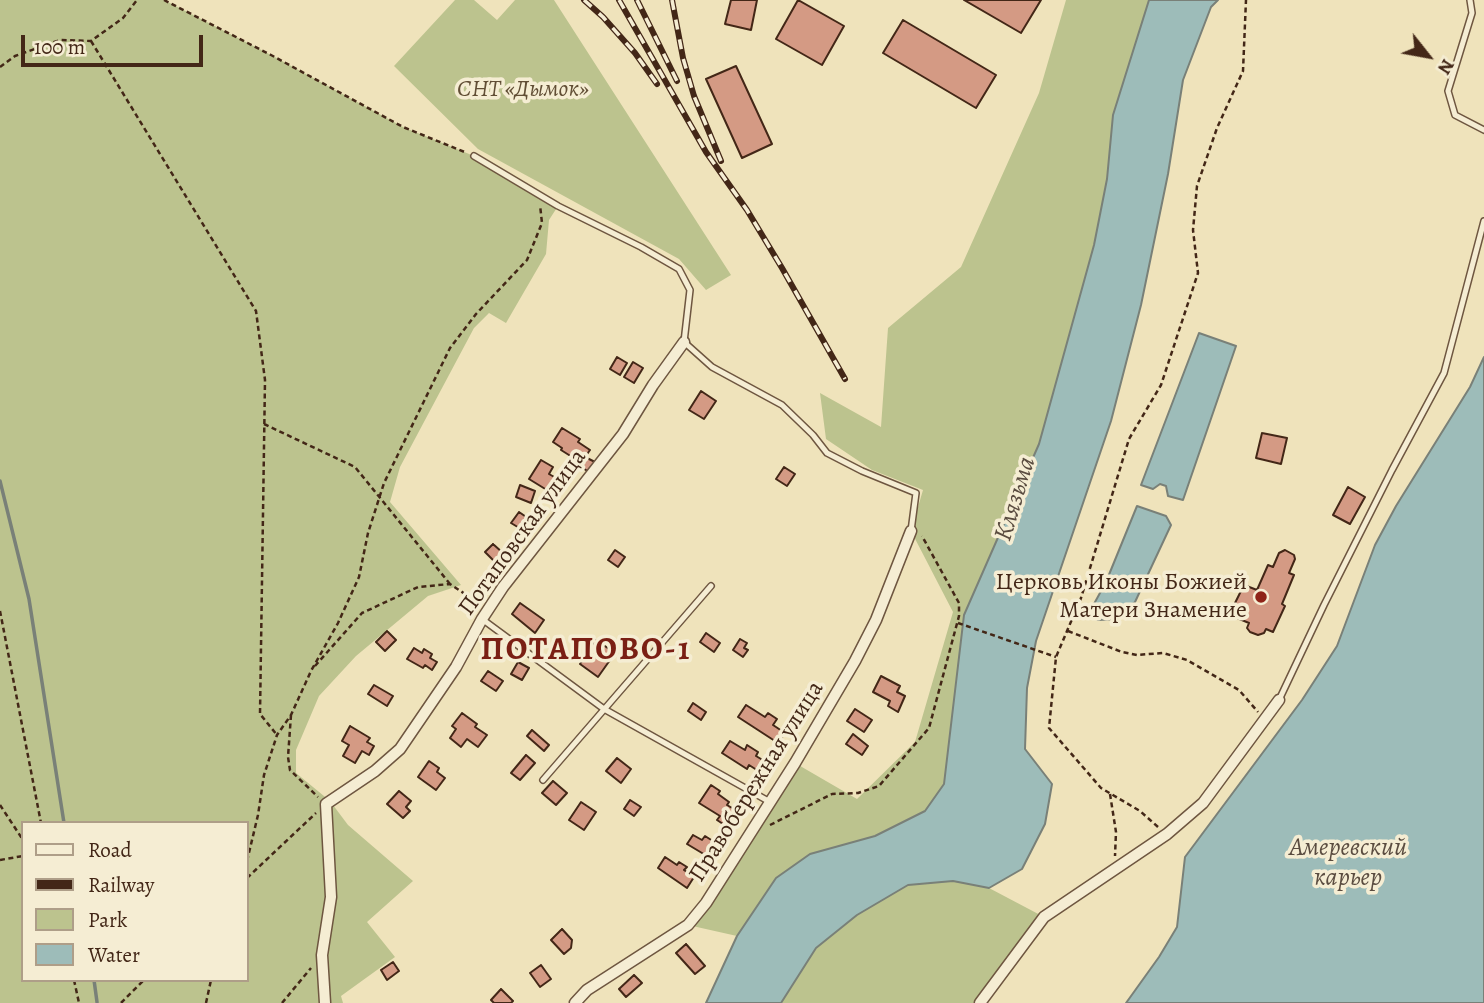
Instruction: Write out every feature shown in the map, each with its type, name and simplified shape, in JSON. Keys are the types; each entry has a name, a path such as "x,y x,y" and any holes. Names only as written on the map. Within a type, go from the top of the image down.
{"street":[{"name":"Потаповская улица","path":"328,803 375,771 400,749 456,667 485,614 624,434 684,342"},
{"name":"Правобережная улица","path":"575,1003 587,990 688,925 706,903 855,661 876,620 912,526"},
{"path":"980,1003 1044,917 1167,835 1203,803 1279,700"},
{"path":"325,1003 323,955 331,897 328,803"}],"lane":[{"path":"1469,0 1472,13 1448,91 1455,115 1484,130"},
{"path":"474,156 558,206 641,247 679,270 690,290 684,342 712,367 782,405 827,453 916,493 912,526"},
{"path":"1279,700 1392,470 1444,373 1484,221"},
{"path":"543,780 711,586"},
{"path":"485,614 604,709 770,802"}],"path":[{"path":"0,67 15,56 60,40 92,41 123,18 137,0"},
{"path":"164,0 403,127 474,156"},
{"path":"1167,835 1140,811 1101,789 1049,728 1056,657 1081,598 1129,439 1161,385 1198,273 1193,230 1197,186 1217,128 1243,71 1246,0"},
{"path":"92,41 256,311 265,380 260,713 277,735"},
{"path":"248,856 264,775 277,735 338,624 359,577 368,533 384,483 450,348 475,314 527,260 542,223 542,208 536,198"},
{"path":"264,424 355,467 450,584 485,614"},
{"path":"751,832 792,816 832,794 858,793 878,786 929,728 958,623 959,603 912,526"},
{"path":"310,671 362,614 418,587 450,584"},
{"path":"0,611 41,821"},
{"path":"958,623 1056,657"},
{"path":"1068,631 1122,652 1163,653 1187,660 1239,690 1265,719"},
{"path":"248,877 328,803 290,770 290,715"},
{"path":"1110,794 1116,832 1115,870"},
{"path":"0,805 21,837"},
{"path":"0,860 21,856"},
{"path":"282,1003 323,955"},
{"path":"74,982 79,1003"},
{"path":"121,1003 142,982"},
{"path":"206,1003 211,982"}],"green space":[{"path":"0,0 164,0 403,127 474,156 558,206 549,220 546,254 506,323 489,313 474,328 400,467 390,502 461,585 428,596 356,656 319,696 296,750 296,773 330,801 348,825 413,881 367,922 395,957 341,996 343,1003 0,1003"},
{"name":"СНТ «Дымок»","path":"455,0 474,0 497,20 515,0 554,0 731,275 706,290 679,259 478,149 394,66"},
{"path":"1066,0 1149,0 1113,115 1107,179 1094,245 1039,444 964,615 944,784 925,811 875,836 810,854 776,878 737,936 688,925 795,763 857,799 915,742 953,612 911,531 923,490 872,470 826,439 820,393 881,427 888,328 961,267 1039,93"},
{"path":"953,881 989,888 1044,917 980,1003 781,1003 816,948 857,915 908,885"}],"water":[{"name":"Клязьма","path":"1149,0 1218,0 1211,7 1183,80 1168,174 1141,305 1111,421 1036,641 1027,688 1025,749 1052,784 1045,824 1022,869 989,888 953,881 908,885 857,915 816,948 781,1003 706,1003 737,936 776,878 810,854 875,836 925,811 944,784 964,615 1039,444 1094,245 1107,179 1113,115"},
{"path":"1199,333 1236,346 1183,500 1168,496 1166,486 1160,484 1153,489 1141,485"},
{"name":"Амеревский карьер","path":"1484,357 1484,1003 1126,1003 1177,927 1185,857 1302,700 1337,646 1375,545 1470,387"},
{"path":"1137,506 1166,516 1171,525 1135,602 1117,619 1098,620 1089,613 1106,582"}],"building":[{"path":"731,0 757,0 751,30 725,24"},
{"path":"798,0 844,26 822,65 776,39"},
{"path":"964,0 1041,0 1021,33"},
{"path":"903,20 996,75 976,108 883,53"},
{"path":"736,66 772,144 742,158 706,79"},
{"path":"617,357 627,363 620,375 610,369"},
{"path":"633,362 643,368 634,383 624,377"},
{"path":"701,391 716,401 704,419 689,410"},
{"path":"562,428 580,439 578,442 590,450 585,457 595,462 589,472 553,442"},
{"path":"1262,433 1287,438 1281,464 1256,458"},
{"path":"541,460 553,467 549,474 563,482 555,495 529,479"},
{"path":"784,467 795,474 787,486 776,479"},
{"path":"520,485 535,491 531,503 516,497"},
{"path":"1348,487 1365,497 1350,524 1333,515"},
{"path":"519,512 532,521 527,528 523,526 521,529 511,523"},
{"path":"493,544 503,553 495,562 485,552"},
{"path":"615,550 625,557 618,567 608,560"},
{"name":"Церковь Иконы Божией Матери Знамение","path":"1285,550 1294,555 1295,559 1289,573 1294,575 1282,604 1285,606 1273,632 1266,629 1258,635 1247,628 1249,623 1237,618 1234,605 1244,585 1257,590 1268,565 1273,567 1279,553"},
{"path":"520,603 544,620 535,633 512,614"},
{"path":"387,631 396,640 385,651 376,642"},
{"path":"706,633 720,643 714,652 700,642"},
{"path":"740,639 747,643 744,648 748,650 743,657 733,650"},
{"path":"596,640 615,653 598,677 580,664"},
{"path":"414,648 422,653 424,649 432,654 430,658 437,662 432,670 407,659"},
{"path":"518,662 529,668 522,680 511,674"},
{"path":"488,671 503,681 496,691 481,681"},
{"path":"881,676 900,686 897,692 905,696 898,712 888,706 890,701 873,692"},
{"path":"374,685 393,696 387,706 368,694"},
{"path":"693,703 706,712 701,720 688,711"},
{"path":"746,705 765,717 768,713 777,719 773,725 785,733 778,743 738,717"},
{"path":"855,709 872,720 864,732 847,721"},
{"path":"462,713 487,735 478,747 467,739 461,747 450,738 456,729 452,726"},
{"path":"350,726 370,738 367,742 374,746 369,755 362,751 355,763 343,756 349,745 342,741"},
{"path":"532,730 549,745 544,751 527,736"},
{"path":"853,734 868,746 862,755 846,744"},
{"path":"730,741 745,750 747,745 758,752 756,756 766,762 760,772 749,765 747,769 722,753"},
{"path":"526,755 535,763 520,780 511,773"},
{"path":"617,758 631,769 621,783 606,771"},
{"path":"429,761 439,768 437,772 445,778 436,790 418,777"},
{"path":"553,781 567,793 556,805 542,793"},
{"path":"711,785 729,802 727,805 737,811 726,826 717,820 720,816 699,803"},
{"path":"399,791 411,801 406,807 410,811 403,818 387,804"},
{"path":"630,800 641,807 634,816 624,809"},
{"path":"581,802 596,812 584,830 569,820"},
{"path":"693,835 702,840 705,836 716,843 707,856 687,844"},
{"path":"665,857 677,865 679,862 687,867 684,870 694,877 687,888 658,868"},
{"path":"562,929 572,940 571,948 564,954 551,940"},
{"path":"686,944 705,966 695,974 676,953"},
{"path":"393,962 399,971 387,980 381,970"},
{"path":"541,965 551,979 540,987 530,973"},
{"path":"634,975 642,983 626,997 619,989"},
{"path":"501,989 513,1001 511,1003 494,1003 491,1000"}],"waterway":[{"path":"0,481 29,599 64,821"},
{"path":"94,982 97,1002"}],"railway":[{"path":"584,0 635,53 657,84"},
{"path":"619,0 706,152 747,210 845,379"},
{"path":"637,0 677,81"},
{"path":"672,0 683,58 694,96 721,161"}],"place":[{"name":"Церковь Иконы Божией Матери Знамение","path":"1261,597"}],"district":[{"name":"ПОТАПОВО-1","path":"586,651"}]}
